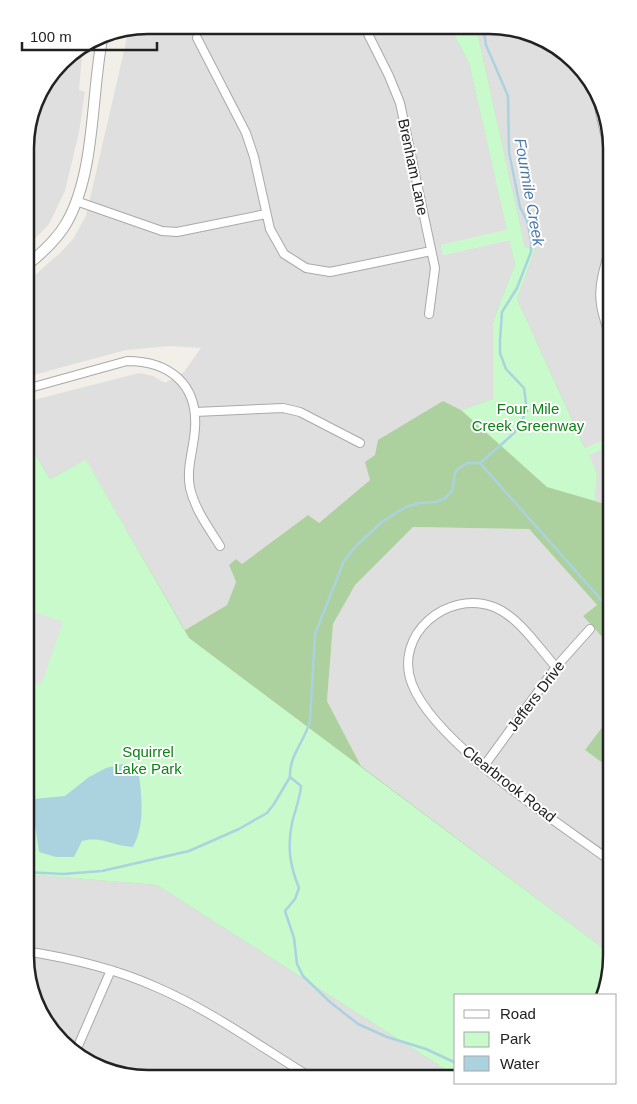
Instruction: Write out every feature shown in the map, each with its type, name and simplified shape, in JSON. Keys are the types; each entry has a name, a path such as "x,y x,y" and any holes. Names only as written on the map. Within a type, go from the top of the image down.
{"street":[{"name":"Brenham Lane","path":"368,34 397,93 435,277 429,314"},
{"path":"197,38 252,146 266,214 274,240 284,254 297,264 321,272 345,270 431,251"},
{"path":"34,258 61,232 76,201 84,169 102,43"},
{"path":"76,201 162,231 177,232 266,214"},
{"path":"603,271 599,302 603,318"},
{"path":"34,387 127,361 143,361 164,367 181,380 192,396 195,412 195,430 188,472 190,489 196,506 220,546"},
{"path":"195,412 283,408 300,412 360,443"},
{"name":"Clearbrook Road","path":"556,667 506,614 494,607 474,602 456,604 435,614 420,628 410,653 409,669 411,683 431,715 472,757 603,855"},
{"name":"Jeffers Drive","path":"484,766 556,667 590,629"},
{"path":"34,952 64,957 111,970 157,987 202,1010 297,1070"},
{"path":"77,1046 111,970"}],"shaded area":[{"path":"140,34 454,34 469,63 507,230 441,245 443,255 510,240 515,264 493,322 493,399 461,410 378,449 370,480 319,524 308,515 242,564 229,565 236,582 227,605 185,630 86,459 50,480 34,453 34,400 139,373 153,376 165,383 184,372 201,348 170,346 126,350 34,375 34,276 73,239 86,216 127,36"},
{"path":"478,34 512,36 540,45 553,53 584,84 592,97 601,125 603,140 603,441 585,448 517,299 535,249 525,247"},
{"path":"82,54 79,90 85,92 79,132 65,191 49,224 34,240 35,133 45,97 57,78"},
{"path":"603,448 603,503 595,501 597,474 589,455"},
{"path":"413,527 529,529 597,605 583,616 603,638 603,726 585,750 603,763 603,948 361,766 327,701 333,624 354,585"},
{"path":"35,612 63,622 41,685 34,682"},
{"path":"34,875 157,885 447,1070 148,1070 133,1069 104,1062 78,1047 53,1020 45,1007 36,979 34,964"}],"green space":[{"name":"Squirrel Lake Park","path":"454,34 478,34 525,247 535,249 517,299 597,474 595,501 603,503 603,638 583,616 597,605 529,529 413,527 355,585 333,624 327,701 361,766 603,948 603,964 597,994 454,994 454,1070 446,1070 157,885 34,875 34,452 50,479 86,460 185,630 227,605 236,582 229,565 236,559 242,564 308,515 319,523 370,480 365,462 375,455 378,440 443,401 461,410 493,399 493,322 515,264 469,63"},
{"name":"Four Mile Creek Greenway","path":"454,34 478,34 525,247 535,249 517,299 585,448 603,441 603,448 589,455 597,474 595,501 547,487 461,410 493,399 493,322 515,264 509,240 443,255 441,245 507,230 469,63"},
{"name":"Squirrel Lake Park","path":"34,452 50,479 86,460 189,638 603,948 601,979 597,994 454,994 454,1070 446,1070 157,885 34,875"},
{"path":"603,726 603,763 585,750"}],"water":[{"path":"123,764 139,775 142,803 141,821 133,847 102,840 89,840 82,841 74,857 56,857 39,852 34,818 34,799 65,796 89,777 106,768"}],"waterway":[{"name":"Fourmile Creek","path":"290,777 292,762 310,721 315,634 344,561 357,545 383,521 406,507 419,503 436,502 445,498 452,491 455,473 458,469 467,463 480,463 515,432 527,411 524,388 506,369 500,353 500,340 502,312 517,288 531,252 531,240 527,221 520,207 509,152 508,96 486,45 484,34"},
{"path":"480,463 603,602"},
{"name":"Fourmile Creek","path":"290,777 301,786 290,840 293,872 299,888 295,899 285,911 294,938 297,964 303,976 330,1002 358,1024 387,1037 426,1049 454,1062"},
{"path":"34,872 63,874 102,871 189,851 239,829 267,813 290,777"}]}
